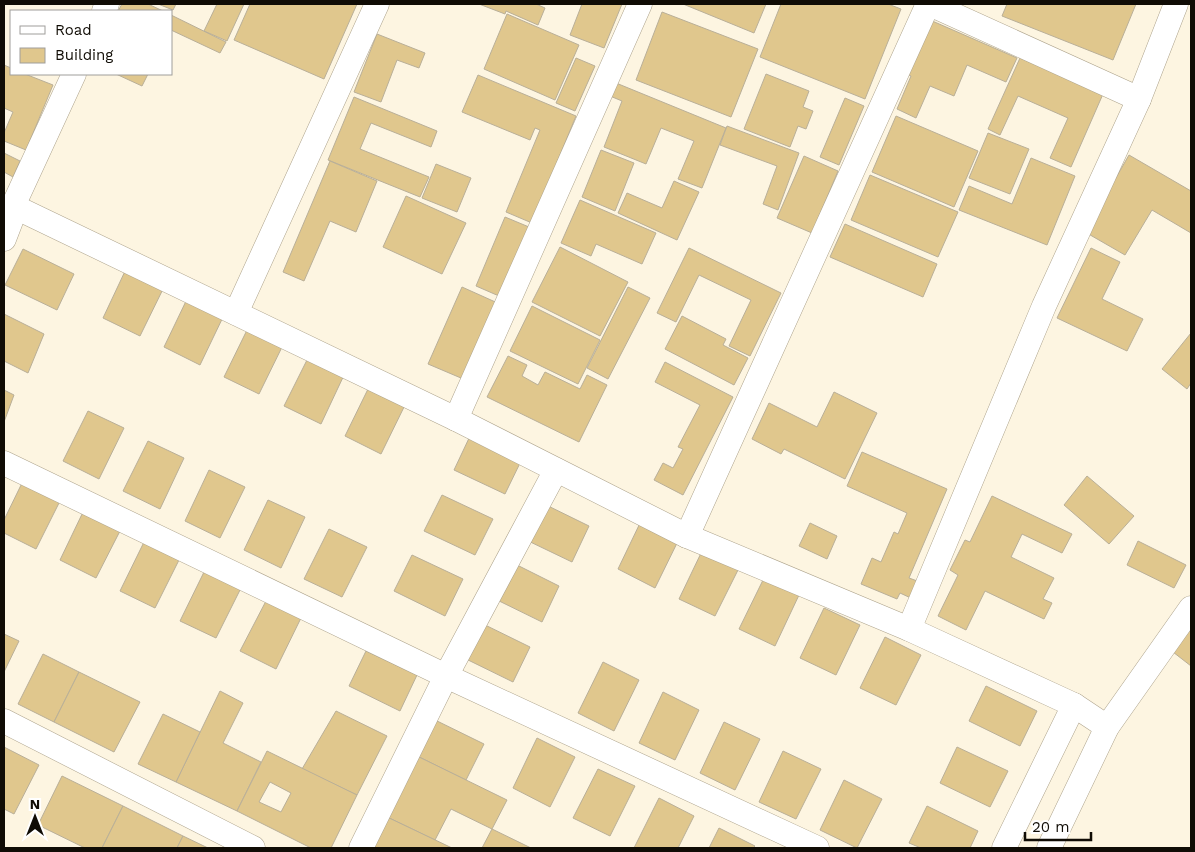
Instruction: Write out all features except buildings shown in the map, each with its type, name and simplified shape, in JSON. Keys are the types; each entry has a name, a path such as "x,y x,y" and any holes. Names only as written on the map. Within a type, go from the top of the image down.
{"street":[{"path":"236,313 377,4"},
{"path":"456,419 640,4"},
{"path":"687,536 929,4 1139,99"},
{"path":"910,630 1044,306 1139,99 1176,4"},
{"path":"4,239 10,209 74,75"},
{"path":"10,209 236,313 456,419 687,536 910,630 1074,705 1108,727"},
{"path":"4,463 446,676 817,848"},
{"path":"361,848 446,676 556,470"},
{"path":"1049,848 1108,727 1191,608"},
{"path":"1004,848 1074,705"},
{"path":"4,721 253,848"}]}
